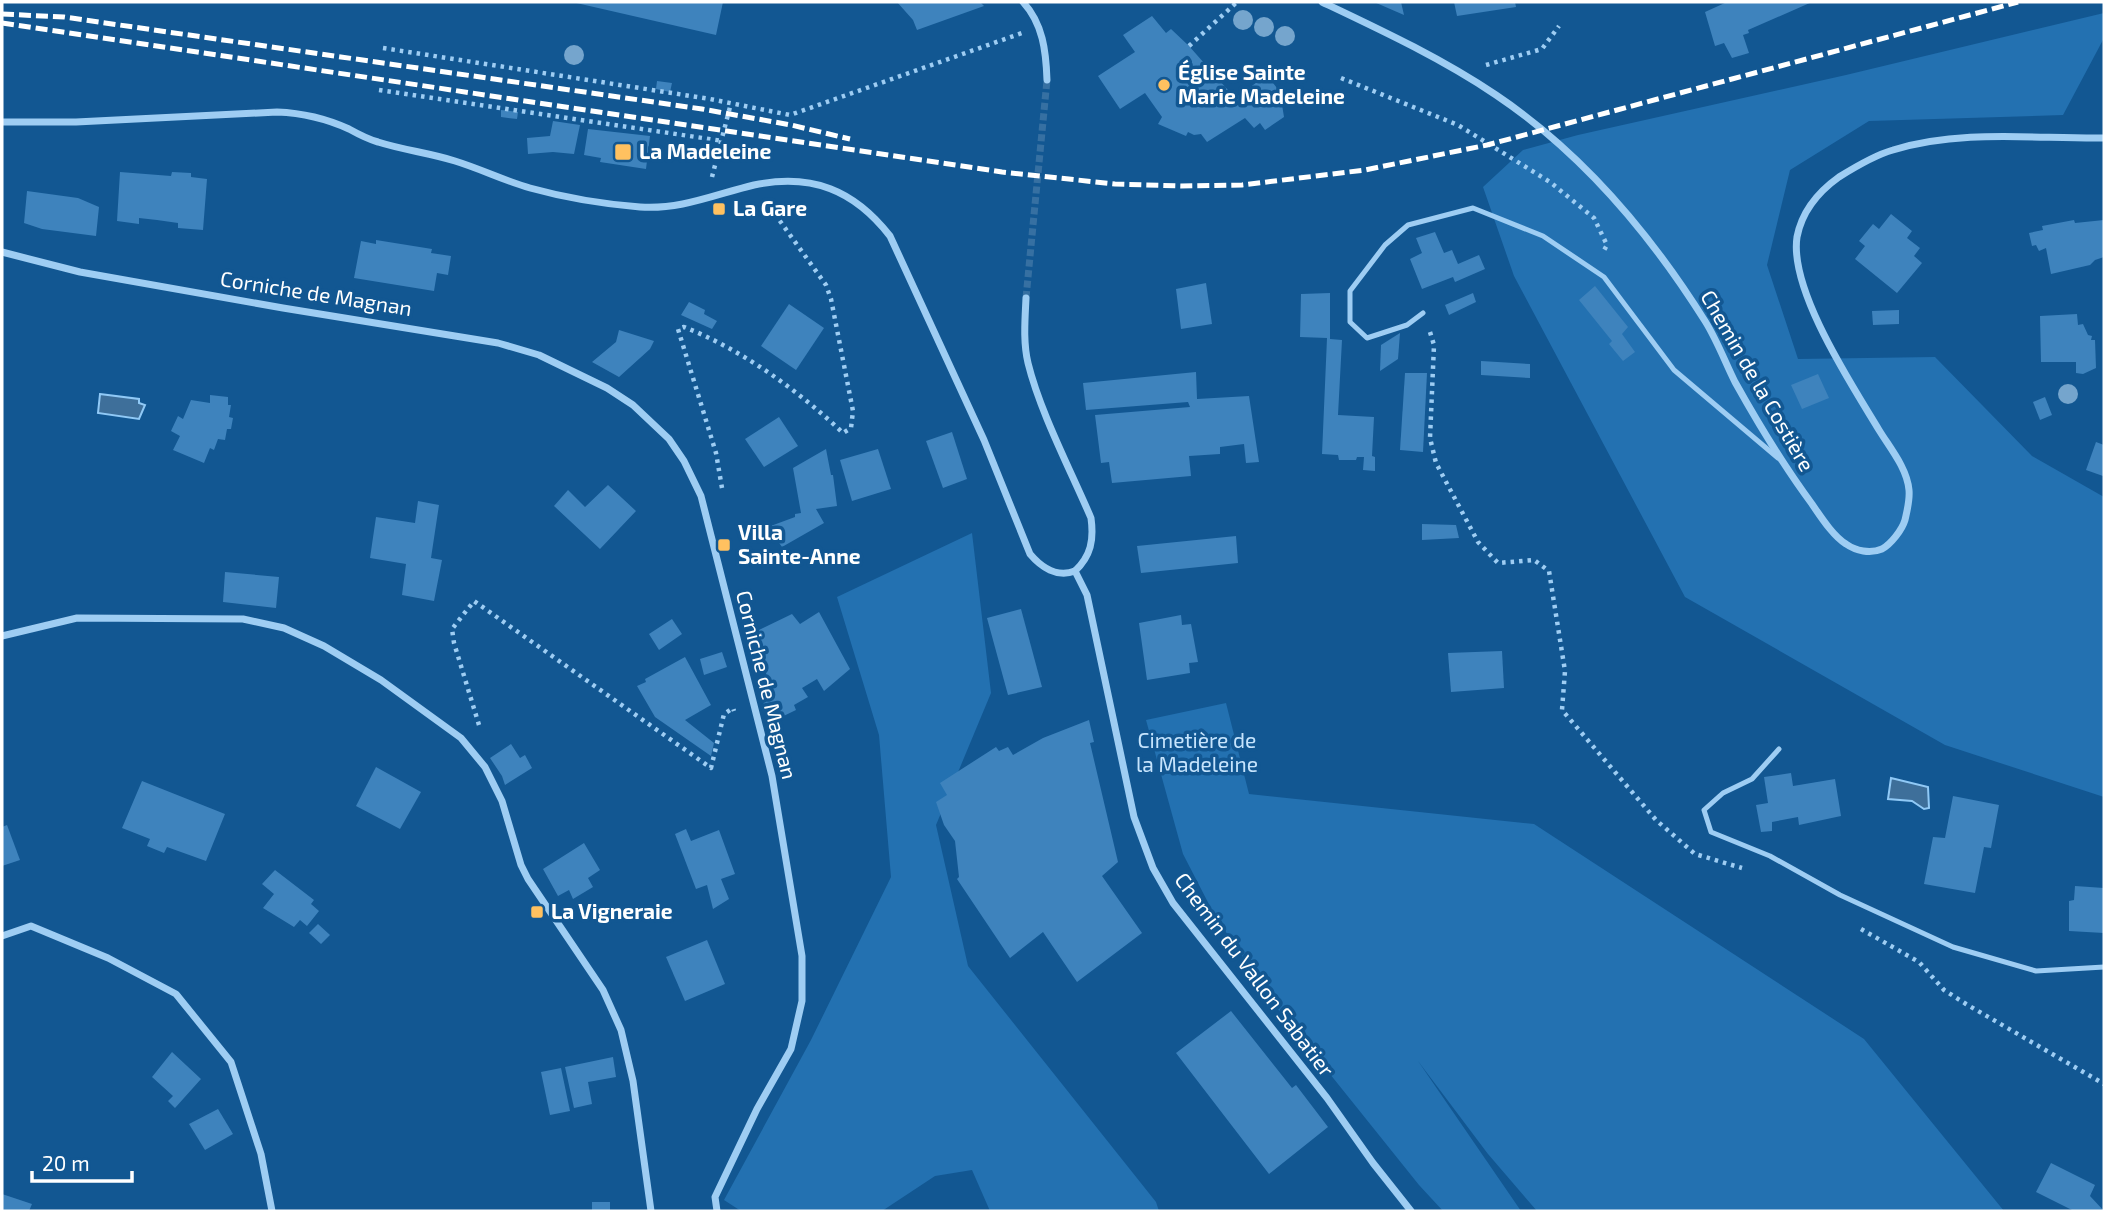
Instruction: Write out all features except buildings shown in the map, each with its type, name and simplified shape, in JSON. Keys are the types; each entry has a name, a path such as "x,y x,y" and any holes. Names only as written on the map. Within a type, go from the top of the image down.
{"street":[{"path":"1023,2 1040,27 1047,80"},
{"name":"Chemin de la Costière","path":"1322,2 1419,49 1470,78 1500,97 1567,152 1632,219 1707,324 1778,458 1819,514 1844,544 1863,552 1883,548 1903,528 1909,491 1903,470 1820,326 1798,266 1797,238 1806,211 1824,188 1847,172 1890,150 1968,138 2104,138"},
{"path":"2,122 76,122 291,113 315,117 368,139 456,161 529,187 611,204 653,208 705,200 754,185 791,181 831,187 852,198 881,224 903,262 978,427 1030,554 1051,571 1068,574 1075,571 1090,551 1093,530 1091,518 1041,401 1028,361 1026,298"},
{"name":"Corniche de Magnan","path":"2,253 80,272 498,343 539,355 607,388 633,405 669,439 684,461 701,496 772,776 802,956 802,1001 791,1049 757,1109 715,1197 717,1211"},
{"name":"Chemin du Vallon Sabatier","path":"1075,571 1087,595 1134,817 1153,868 1173,903 1327,1098 1411,1211"},
{"path":"2,636 77,618 243,619 284,628 324,646 381,680 461,738 485,767 502,801 521,865 528,879 603,990 621,1030 633,1082 651,1211"},
{"path":"2,936 31,926 108,958 176,994 231,1062 261,1154 272,1211"}],"lane":[{"path":"1423,313 1408,325 1367,338 1350,322 1350,291 1385,245 1408,225 1473,208 1543,236 1605,277 1674,370 1778,458"},
{"path":"1779,749 1752,779 1723,793 1704,810 1711,832 1770,856 1840,895 1953,947 2036,971 2104,967"}],"path":[{"path":"1189,46 1237,2"},
{"path":"1470,78 1482,66 1542,49 1559,26"},
{"path":"383,48 731,103 790,115 1040,27"},
{"path":"1341,78 1458,125 1550,182 1594,218 1607,245 1593,270"},
{"path":"379,90 723,141"},
{"path":"705,200 723,141 731,103"},
{"path":"722,489 716,453 678,329 684,327 704,334 779,380 809,400 843,433 851,428 853,411 826,285 754,185"},
{"path":"1423,313 1434,345 1430,438 1436,463 1478,542 1498,563 1534,560 1549,571 1565,671 1562,710 1666,829 1695,854 1746,870"},
{"path":"485,767 482,736 452,629 474,601 711,768 723,714 733,708 738,720"},
{"path":"1850,923 1919,962 1944,990 1966,1004 2104,1084"}],"green space":[{"path":"2104,13 2104,38 2063,115 1869,121 1790,170 1767,265 1798,359 1935,357 2032,456 2104,497 2104,797 1945,745 1685,597 1514,276 1483,187 1523,150"},
{"path":"972,533 991,693 936,825 968,966 1156,1202 1159,1211 990,1211 972,1170 935,1176 882,1211 741,1211 724,1200 811,1040 891,877 879,735 837,597"},
{"name":"Cimetière de la Madeleine","path":"1226,703 1249,794 1534,824 1864,1039 2004,1211 1537,1211 1488,1154 1418,1061 1521,1211 1443,1211 1419,1185 1273,1003 1214,914 1183,854 1146,720"}],"shaded area":[{"path":"100,394 139,399 139,403 145,405 139,419 98,413"},
{"path":"1891,778 1928,787 1929,808 1924,809 1912,801 1888,799"}],"tunnel":[{"path":"1026,298 1047,80"}],"railway":[{"path":"2,23 1002,172 1115,184 1181,186 1242,185 1365,170 1487,145 2018,2"},
{"path":"2,14 64,17 702,109 850,139"}],"place":[{"name":"Église Sainte Marie Madeleine","path":"1164,85"},
{"name":"La Madeleine","path":"623,152"},
{"name":"La Gare","path":"719,209"},
{"name":"Villa Sainte-Anne","path":"724,545"},
{"name":"La Vigneraie","path":"537,912"}]}
